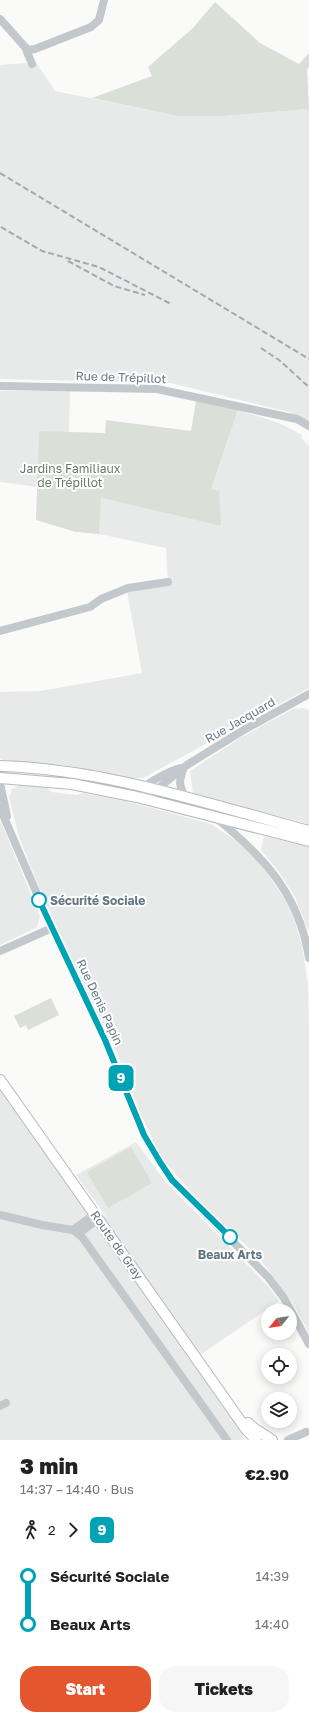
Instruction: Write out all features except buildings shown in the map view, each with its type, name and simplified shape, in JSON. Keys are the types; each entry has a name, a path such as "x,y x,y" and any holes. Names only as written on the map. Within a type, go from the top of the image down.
{"main road":[{"path":"0,766 61,771 143,787 309,831"},
{"path":"0,778 72,784 145,799 309,841"},
{"name":"Route de Gray","path":"0,1080 95,1218 256,1440"},
{"name":"Route de Gray","path":"234,1410 255,1429 272,1440"}],"street":[{"path":"0,19 25,47 29,50 35,49 91,27 99,20 104,0"},
{"path":"25,47 32,64"},
{"name":"Rue de Trépillot","path":"0,386 158,389 227,403 297,420 309,426"},
{"path":"0,631 90,607 101,599 128,588 168,582"},
{"name":"Rue Jacquard","path":"145,799 184,767 242,731 309,694"},
{"path":"184,767 180,781 180,789 186,798"},
{"name":"Rue Jacquard","path":"143,787 170,771 184,767"},
{"name":"Rue Denis Papin","path":"0,783 10,832"},
{"path":"143,787 145,799"},
{"name":"Rue Denis Papin","path":"0,808 52,928 105,1040 144,1135 160,1162 177,1185 268,1277 284,1298 309,1344"},
{"path":"216,818 245,842 278,879 300,922 307,944 309,958"},
{"path":"0,951 52,928"},
{"path":"0,1215 76,1232 227,1440"},
{"path":"76,1232 95,1218"},
{"path":"288,1440 308,1431"},
{"path":"301,1440 308,1431"}],"shaded area":[{"path":"36,62 55,91 178,116 224,116 309,109 309,421 289,412 171,383 0,379 0,65 26,63 28,65"},
{"path":"0,391 70,391 69,433 39,431 38,487 0,482"},
{"path":"238,410 279,423 302,435 301,438 309,446 309,688 143,778 132,778 62,765 3,760 0,758 0,692 41,691 142,673 127,591 168,585 166,548 99,534 101,498 221,526 211,489"},
{"path":"303,708 309,710 309,824 193,794 190,771 240,738 293,709"},
{"path":"20,785 46,787 52,792 76,795 83,793 126,801 211,824 235,840 252,855 270,877 285,900 294,919 302,945 308,985 309,1333 297,1310 297,1304 294,1304 258,1257 197,1199 160,1156 140,1112 118,1055 39,887 19,837 9,797 12,789"},
{"path":"0,820 40,916 37,927 0,945"},
{"path":"264,836 309,847 309,932 295,897 279,872 261,850"},
{"path":"0,1091 237,1423 245,1440 0,1440"},
{"path":"136,1142 164,1180 269,1287 279,1301 275,1304 261,1304 261,1313 200,1355 103,1217 105,1215 76,1175"}],"green space":[{"path":"215,2 260,43 299,64 309,53 309,68 307,69 309,109 224,116 178,116 92,98 152,76 148,67 193,28"},
{"name":"Jardins Familiaux de Trépillot","path":"196,401 238,410 211,489 219,491 221,526 101,498 99,534 76,532 36,520 39,431 105,433 106,420 191,431"},
{"path":"51,998 59,1015 28,1030 26,1025 20,1028 14,1016"},
{"path":"131,1147 152,1183 108,1208 87,1172"}],"railway":[{"path":"0,173 309,359"},
{"path":"1,227 42,251 99,267 171,304"},
{"path":"68,261 114,286 145,295"},
{"path":"261,348 279,360 309,387"}],"bus line":[{"name":"9","path":"39,900 105,1040 144,1135 172,1180 230,1237"}],"place":[{"name":"Sécurité Sociale","path":"39,900"},
{"name":"Beaux Arts","path":"230,1237"}]}
